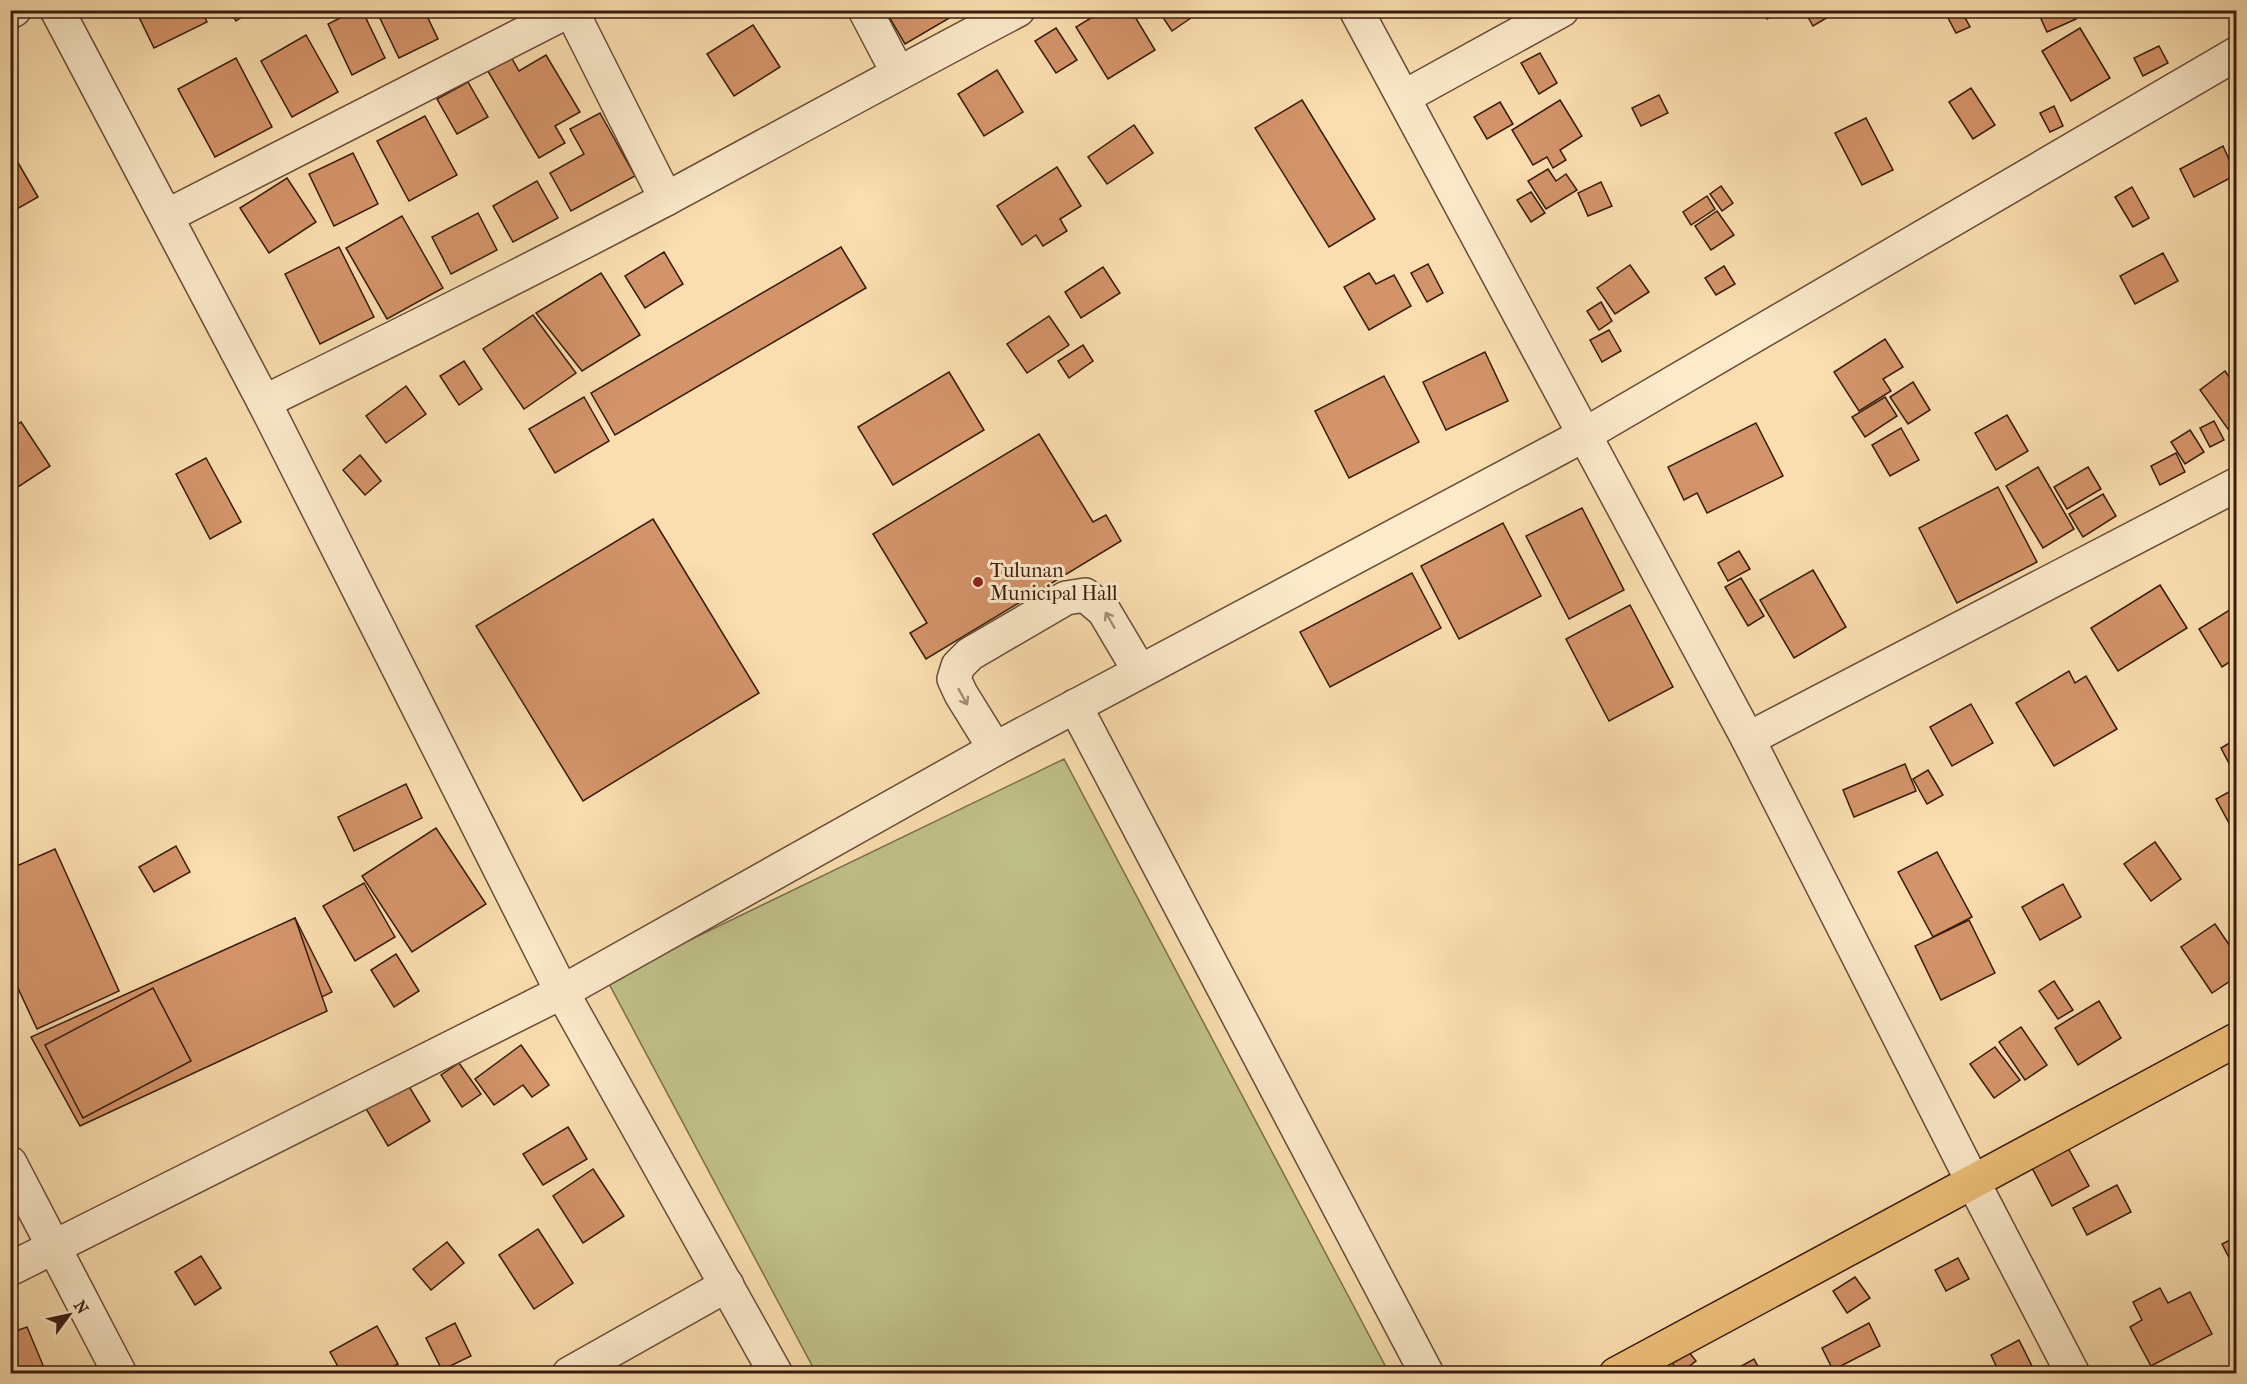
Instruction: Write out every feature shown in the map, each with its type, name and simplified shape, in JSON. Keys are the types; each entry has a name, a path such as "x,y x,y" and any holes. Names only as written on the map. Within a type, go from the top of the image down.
{"main road":[{"path":"1616,1374 2236,1040"}],"street":[{"path":"57,10 264,402 562,992 776,1374"},
{"path":"167,216 570,10 666,199"},
{"path":"865,10 898,73"},
{"path":"264,402 459,306 666,199 1018,10"},
{"path":"1356,10 1748,739 2073,1374"},
{"path":"1404,97 1562,10"},
{"path":"10,1269 562,992 1139,670 1584,435 2236,54"},
{"path":"1748,739 2236,486"},
{"path":"995,749 957,687 954,679 958,666 970,654 1066,598 1085,596 1104,611 1139,670"},
{"path":"1075,706 1427,1374"},
{"path":"10,1163 120,1374"},
{"path":"569,1374 727,1285"}],"green space":[{"path":"1064,759 1389,1373 816,1373 607,980"}],"building":[{"path":"153,10 201,10 207,22 154,48 139,17"},
{"path":"229,10 252,10 236,21"},
{"path":"356,10 362,10 385,58 352,75 328,24"},
{"path":"376,10 424,10 438,39 399,58"},
{"path":"885,10 963,10 905,44"},
{"path":"1104,10 1131,10 1155,50 1108,79 1076,27"},
{"path":"1158,10 1197,10 1198,13 1172,31"},
{"path":"1762,10 1782,10 1767,19"},
{"path":"1804,10 1840,10 1813,26"},
{"path":"1953,10 1961,10 1970,27 1956,33 1946,14"},
{"path":"2037,10 2072,10 2076,19 2047,32"},
{"path":"753,25 780,67 734,96 707,54"},
{"path":"1056,28 1077,60 1056,73 1035,41"},
{"path":"2080,28 2110,78 2071,101 2042,51"},
{"path":"306,35 338,92 292,117 261,61"},
{"path":"2159,46 2168,63 2143,76 2134,58"},
{"path":"506,48 519,71 546,55 580,112 555,126 565,143 539,158 482,61"},
{"path":"1540,53 1557,83 1539,94 1521,63"},
{"path":"236,58 272,127 215,157 178,89"},
{"path":"997,70 1023,112 984,136 958,94"},
{"path":"468,82 488,117 457,134 437,99"},
{"path":"1971,88 1995,125 1973,139 1949,102"},
{"path":"1659,95 1668,113 1641,126 1632,108"},
{"path":"1302,100 1375,219 1329,247 1255,128"},
{"path":"1560,100 1582,136 1560,150 1566,160 1553,168 1547,157 1533,165 1512,130"},
{"path":"1500,102 1513,124 1487,139 1474,117"},
{"path":"2054,106 2063,126 2050,132 2040,113"},
{"path":"600,113 635,176 571,211 550,173 584,154 570,129"},
{"path":"425,116 457,175 409,201 377,141"},
{"path":"1866,118 1893,170 1862,185 1835,133"},
{"path":"1134,125 1153,153 1107,184 1088,157"},
{"path":"2223,146 2236,175 2194,197 2180,169"},
{"path":"10,149 38,197 10,213"},
{"path":"353,153 378,204 334,226 309,174"},
{"path":"1057,167 1081,206 1060,219 1067,231 1043,246 1036,235 1022,245 997,206"},
{"path":"1548,169 1556,181 1566,174 1577,190 1546,209 1528,181"},
{"path":"287,178 316,222 269,253 240,208"},
{"path":"537,181 558,218 513,242 493,206"},
{"path":"1601,182 1612,206 1588,216 1578,193"},
{"path":"1721,186 1733,203 1722,211 1710,194"},
{"path":"2132,187 2149,218 2133,227 2115,197"},
{"path":"1531,192 1545,213 1531,222 1517,200"},
{"path":"1707,196 1715,209 1691,225 1683,212"},
{"path":"1717,211 1734,235 1711,250 1695,226"},
{"path":"478,213 497,250 451,274 432,237"},
{"path":"402,216 443,288 387,319 346,248"},
{"path":"339,247 374,317 320,344 285,274"},
{"path":"841,247 866,288 615,435 591,393"},
{"path":"664,252 683,284 645,308 625,276"},
{"path":"2163,253 2178,281 2135,304 2120,276"},
{"path":"1428,264 1443,293 1427,302 1411,273"},
{"path":"1630,265 1649,292 1615,314 1597,288"},
{"path":"1724,266 1735,284 1716,295 1705,278"},
{"path":"1103,267 1120,293 1081,318 1065,292"},
{"path":"601,273 640,335 582,371 536,313"},
{"path":"1369,273 1376,284 1394,275 1411,306 1369,330 1344,287"},
{"path":"1601,302 1612,321 1599,330 1587,311"},
{"path":"533,315 576,373 524,409 483,349"},
{"path":"1049,316 1069,345 1027,373 1007,344"},
{"path":"1609,330 1621,351 1602,362 1590,340"},
{"path":"1885,339 1903,367 1883,379 1891,391 1859,411 1834,372"},
{"path":"1083,345 1093,361 1069,378 1058,361"},
{"path":"1485,352 1508,401 1446,430 1423,382"},
{"path":"464,361 482,389 459,405 440,376"},
{"path":"2225,371 2236,387 2236,423 2228,429 2200,390"},
{"path":"949,372 984,430 893,485 858,427"},
{"path":"1384,376 1419,442 1349,478 1315,411"},
{"path":"1913,382 1930,410 1908,424 1890,397"},
{"path":"406,386 426,414 386,443 366,416"},
{"path":"584,397 609,441 555,473 529,429"},
{"path":"1885,397 1897,416 1865,437 1852,417"},
{"path":"2007,415 2028,451 1996,470 1975,433"},
{"path":"2214,421 2224,440 2210,447 2200,428"},
{"path":"21,422 50,466 18,487 10,476 10,428"},
{"path":"1756,423 1783,476 1707,513 1697,493 1684,500 1668,467"},
{"path":"1901,428 1919,460 1890,476 1872,445"},
{"path":"2190,430 2204,452 2185,464 2171,442"},
{"name":"Tulunan Municipal Hall","path":"1039,434 1093,522 1106,515 1121,541 926,659 910,633 927,623 873,534"},
{"path":"2176,453 2185,472 2160,485 2151,466"},
{"path":"360,455 381,481 365,495 343,470"},
{"path":"206,458 241,522 210,539 176,474"},
{"path":"2038,467 2074,529 2043,548 2006,486"},
{"path":"2088,467 2101,489 2067,509 2054,487"},
{"path":"1998,487 2037,562 1957,603 1919,528"},
{"path":"2103,494 2116,516 2083,537 2069,514"},
{"path":"1582,508 1624,590 1569,619 1526,536"},
{"path":"653,519 759,693 583,801 476,626"},
{"path":"1503,523 1541,596 1459,639 1421,566"},
{"path":"1739,551 1750,569 1728,581 1718,563"},
{"path":"1813,570 1846,627 1794,658 1760,600"},
{"path":"1412,573 1441,628 1330,687 1300,632"},
{"path":"1741,578 1764,616 1748,626 1725,587"},
{"path":"2160,585 2187,628 2118,671 2091,628"},
{"path":"1630,605 1673,687 1609,721 1566,639"},
{"path":"2236,606 2236,658 2222,667 2199,629"},
{"path":"2069,671 2075,683 2086,676 2117,729 2054,766 2016,703"},
{"path":"1971,704 1993,743 1952,766 1930,727"},
{"path":"2231,742 2236,751 2236,764 2231,767 2221,748"},
{"path":"1905,764 1916,791 1854,817 1843,790"},
{"path":"1928,770 1943,795 1927,804 1913,779"},
{"path":"406,784 422,818 354,851 338,817"},
{"path":"2236,788 2236,836 2216,799"},
{"path":"436,828 486,904 412,952 362,876"},
{"path":"2155,842 2181,879 2151,901 2124,864"},
{"path":"176,846 190,872 154,892 139,867"},
{"path":"55,849 119,991 37,1029 10,971 10,869"},
{"path":"1937,852 1972,917 1933,937 1898,872"},
{"path":"364,883 395,937 355,961 323,906"},
{"path":"2063,884 2081,917 2040,940 2022,907"},
{"path":"295,918 332,992 190,1062 153,988"},
{"path":"295,918 327,1011 80,1126 31,1037"},
{"path":"1969,920 1995,973 1941,1000 1915,946"},
{"path":"2215,924 2236,955 2236,977 2212,993 2181,947"},
{"path":"396,954 419,991 394,1007 371,970"},
{"path":"2054,981 2073,1010 2058,1019 2039,991"},
{"path":"153,988 191,1061 83,1118 45,1045"},
{"path":"2099,1001 2121,1038 2078,1065 2055,1028"},
{"path":"2021,1027 2047,1065 2025,1080 1999,1042"},
{"path":"521,1045 549,1085 532,1097 523,1085 494,1105 475,1079"},
{"path":"1995,1047 2020,1080 1994,1098 1970,1064"},
{"path":"459,1063 481,1094 462,1107 441,1075"},
{"path":"399,1070 430,1121 388,1146 358,1095"},
{"path":"568,1127 587,1159 543,1185 523,1154"},
{"path":"2067,1146 2089,1186 2052,1206 2031,1166"},
{"path":"593,1169 624,1216 583,1243 553,1196"},
{"path":"2117,1185 2131,1212 2087,1235 2073,1208"},
{"path":"538,1229 573,1283 534,1309 499,1255"},
{"path":"2236,1237 2236,1271 2222,1244"},
{"path":"447,1242 464,1263 431,1290 413,1269"},
{"path":"201,1256 221,1288 195,1305 175,1272"},
{"path":"1958,1258 1969,1279 1946,1291 1935,1270"},
{"path":"1855,1277 1870,1298 1847,1313 1833,1291"},
{"path":"2160,1288 2168,1303 2190,1292 2212,1334 2151,1366 2130,1327 2142,1320 2133,1302"},
{"path":"455,1323 471,1356 442,1370 426,1338"},
{"path":"1869,1323 1880,1346 1833,1370 1822,1348"},
{"path":"377,1326 398,1364 380,1374 342,1374 330,1352"},
{"path":"27,1327 45,1370 36,1374 10,1374 10,1333"},
{"path":"2019,1340 2036,1374 2000,1374 1991,1355"},
{"path":"1685,1347 1696,1361 1680,1373 1669,1359"},
{"path":"1754,1359 1762,1374 1727,1374"}],"place":[{"name":"Tulunan Municipal Hall","path":"978,582"}]}
